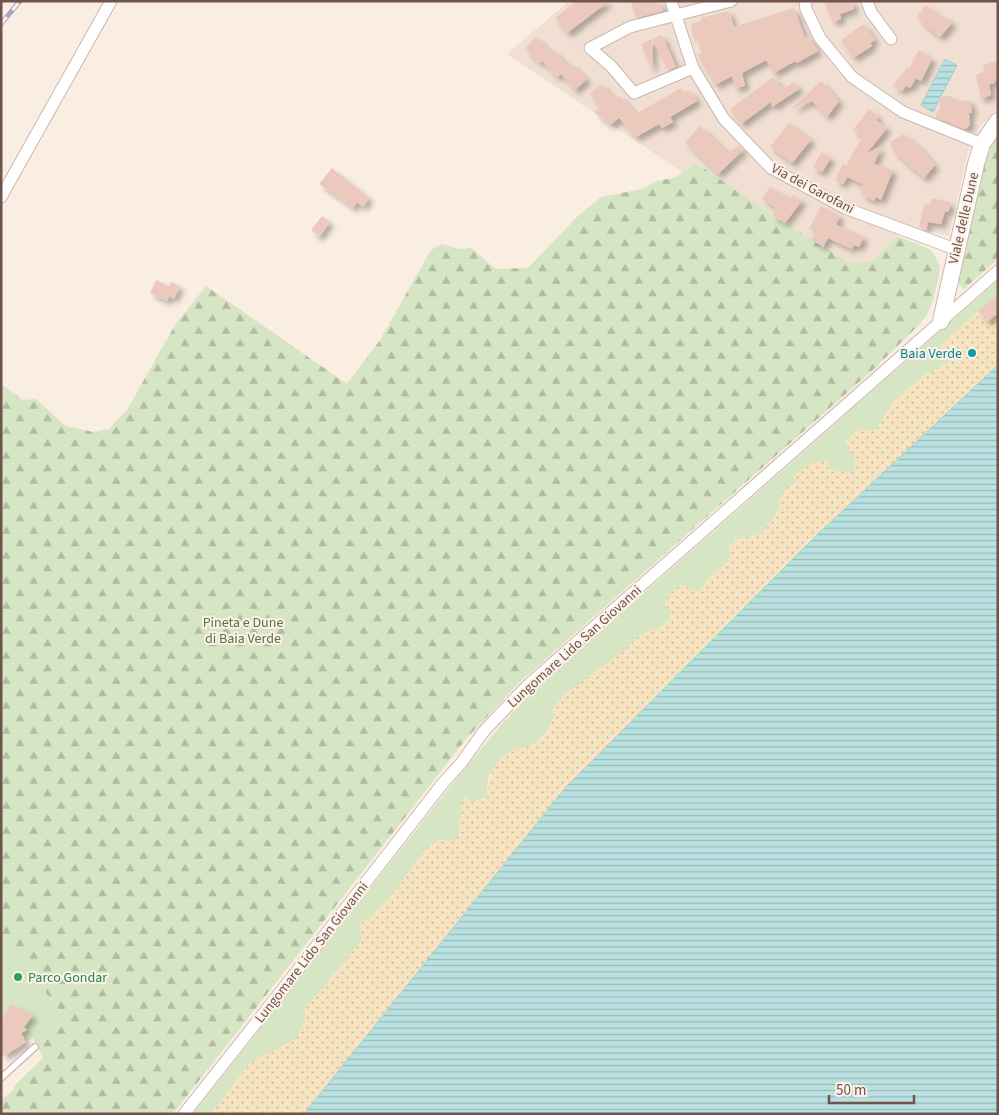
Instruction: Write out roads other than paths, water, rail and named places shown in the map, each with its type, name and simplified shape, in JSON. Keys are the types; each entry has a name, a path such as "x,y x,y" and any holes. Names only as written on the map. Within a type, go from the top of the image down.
{"street":[{"path":"1,197 111,1"},
{"name":"Via dei Garofani","path":"671,1 693,68 724,119 771,168 845,208 955,249"},
{"path":"693,68 634,93 612,66 590,48 630,27 731,1"},
{"path":"805,1 806,8 820,38 852,77 903,112 982,144"},
{"path":"867,1 871,12 891,39"},
{"name":"Viale delle Dune","path":"941,320 955,249 976,164 982,144 998,121"},
{"name":"Lungomare Lido San Giovanni","path":"184,1114 443,783 462,762 484,731 526,688 998,271"}],"lane":[{"path":"1,1078 35,1047"}],"water":[{"path":"945,59 957,65 933,112 921,105"},
{"path":"998,365 998,1114 304,1114 566,787 817,535"}],"railway":[{"path":"1,24 20,1"}],"place":[{"name":"Baia Verde","path":"972,353"},
{"name":"Parco Gondar","path":"18,977"}],"park label":[{"name":"Pineta e Dune di Baia Verde","path":"243,630"}]}
